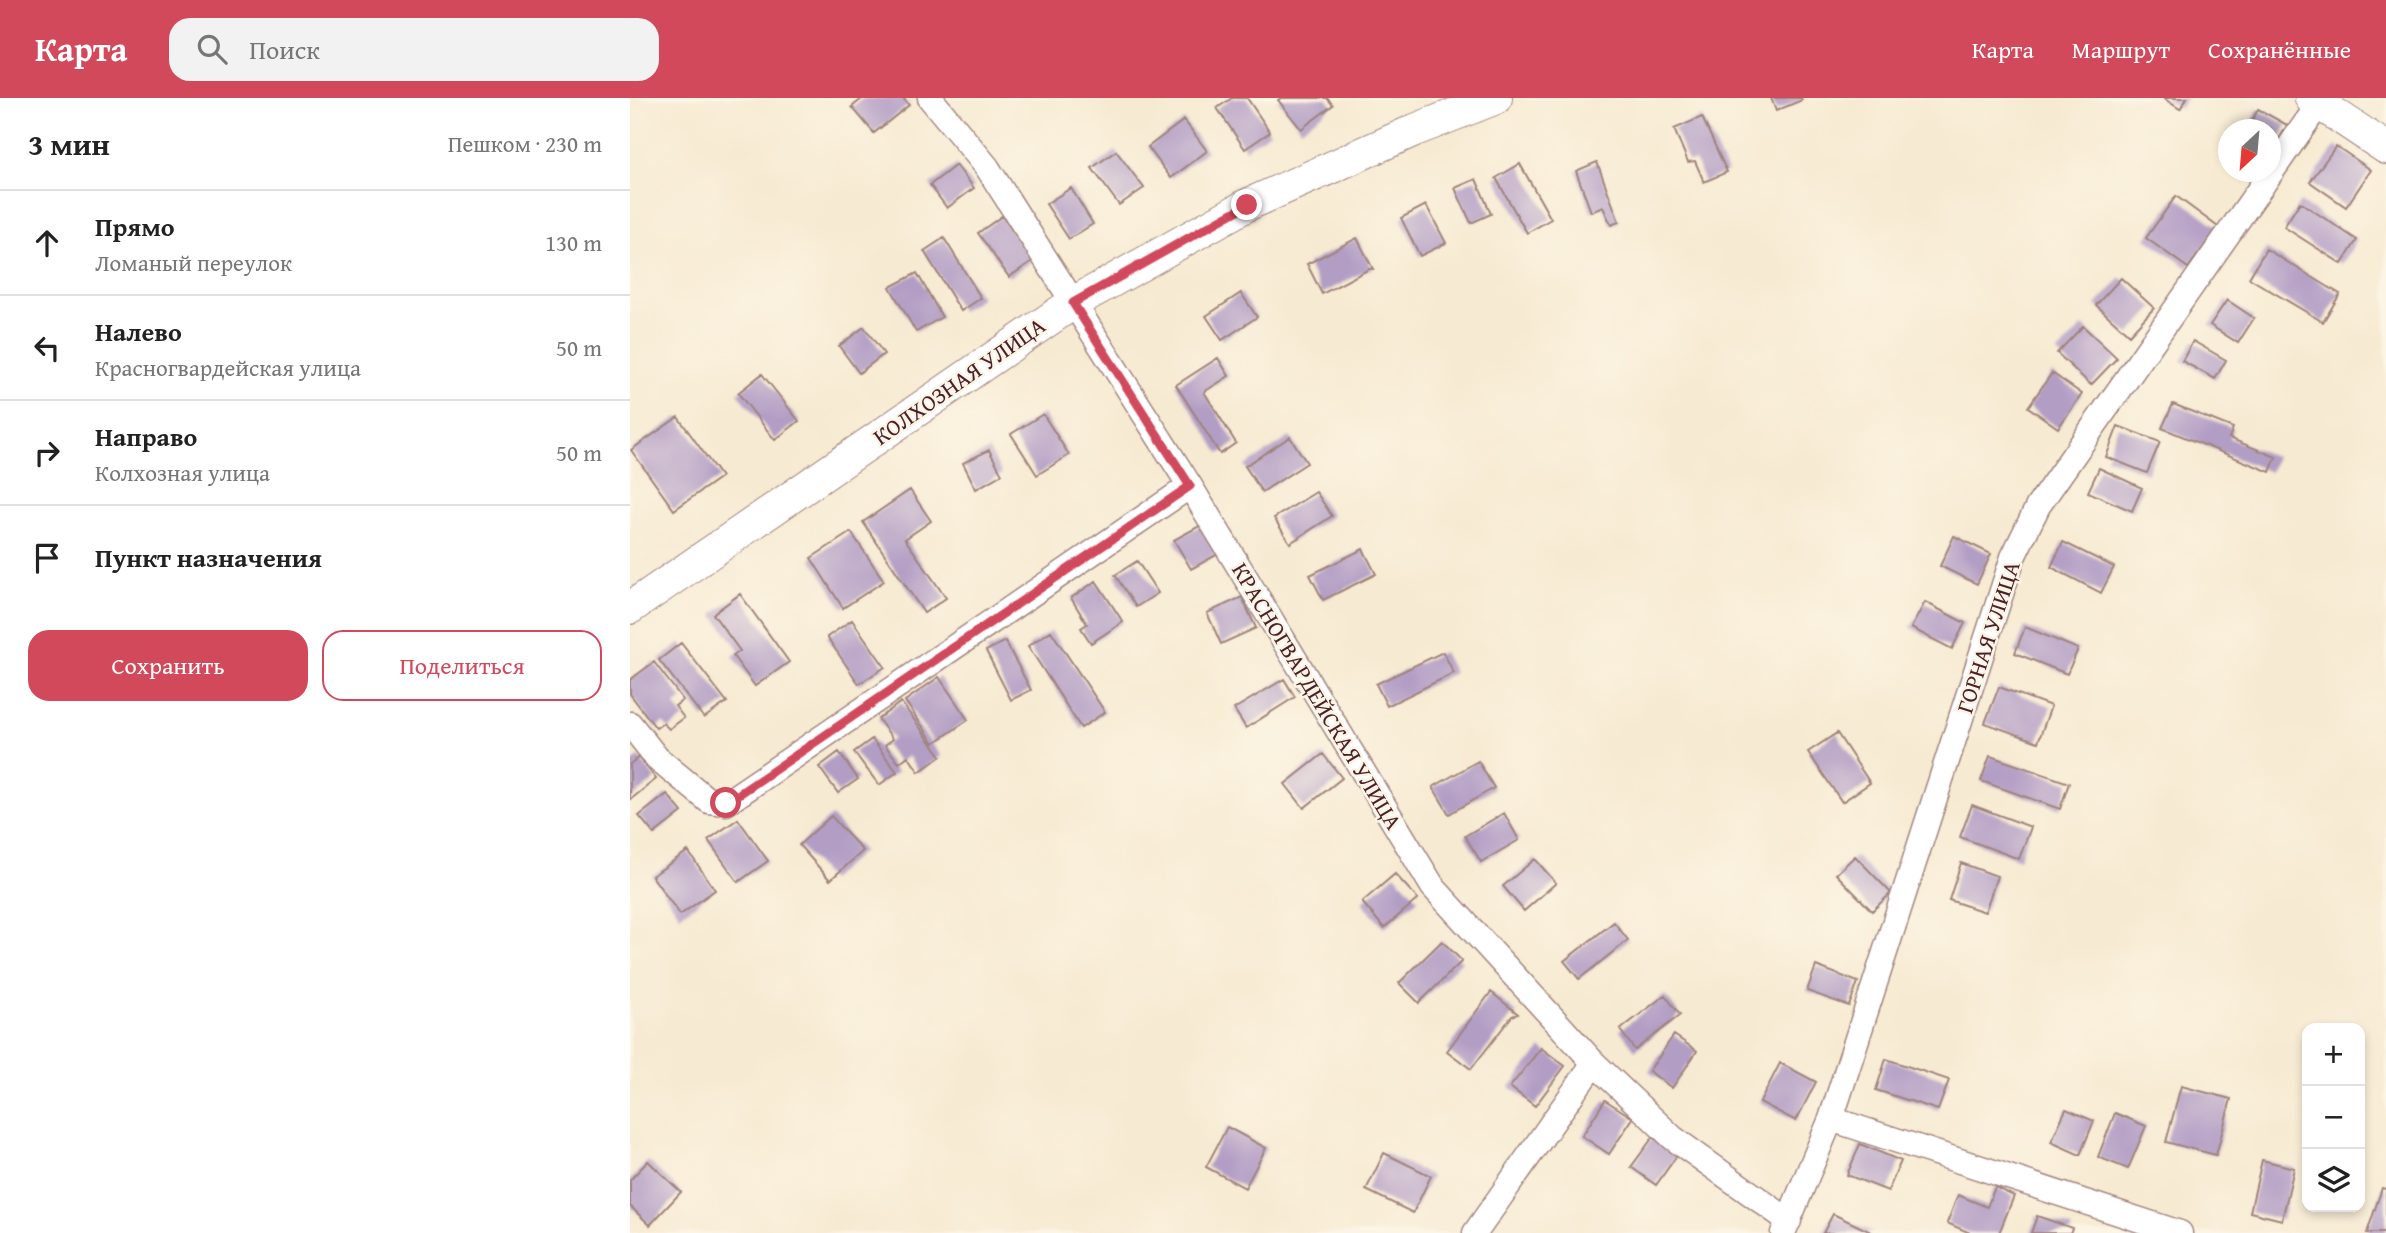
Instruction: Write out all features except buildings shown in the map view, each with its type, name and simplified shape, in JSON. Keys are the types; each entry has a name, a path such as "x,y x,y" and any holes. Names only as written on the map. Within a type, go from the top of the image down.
{"street":[{"name":"КРАСНОГВАРДЕЙСКАЯ УЛИЦА","path":"930,98 988,167 1190,486 1433,887 1594,1063 1673,1138 1786,1227"},
{"name":"КОЛХОЗНАЯ УЛИЦА","path":"630,608 1073,303 1247,205 1415,130 1496,98"},
{"path":"2315,101 2386,148"},
{"name":"ГОРНАЯ УЛИЦА","path":"1786,1227 1831,1119 2013,557 2038,506 2315,101"},
{"path":"630,724 656,758 709,801 726,803 1190,486"},
{"path":"1475,1233 1594,1063"},
{"path":"1831,1119 2180,1233"}],"route":[{"path":"726,803 1190,486 1073,303 1247,205"}]}
